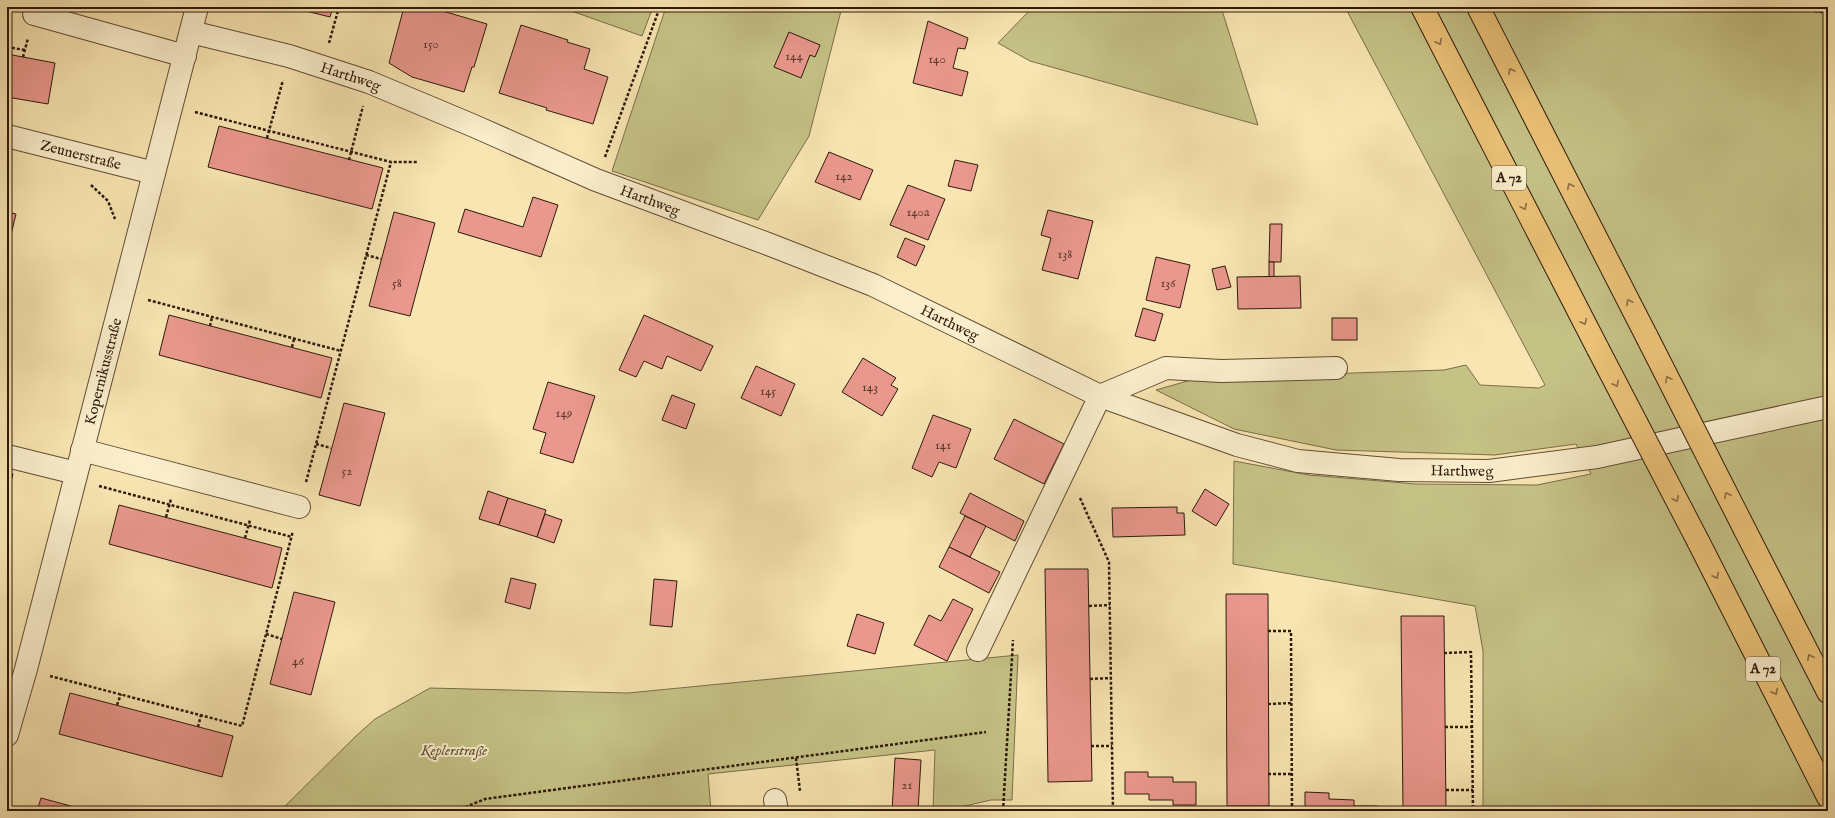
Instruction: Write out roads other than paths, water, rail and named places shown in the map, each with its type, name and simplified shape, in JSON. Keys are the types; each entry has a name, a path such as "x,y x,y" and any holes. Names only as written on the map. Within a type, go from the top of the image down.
{"highway":[{"name":"A 72","path":"1422,7 1698,541 1828,797"},
{"path":"1478,7 1828,692"}],"street":[{"name":"Kopernikusstraße","path":"7,735 26,669 197,7"},
{"path":"34,14 185,56"},
{"name":"Harthweg","path":"190,32 289,56 369,82 474,126 596,180 873,285 1100,396 1237,445 1298,461 1399,470 1489,471 1597,457 1828,407"},
{"name":"Zeunerstraße","path":"7,136 154,173"},
{"path":"978,650 1100,396 1166,368 1221,371 1336,368"},
{"path":"82,450 300,507"},
{"path":"7,456 75,476"}],"park label":[{"name":"Keplerstraße","path":"454,750"}]}
